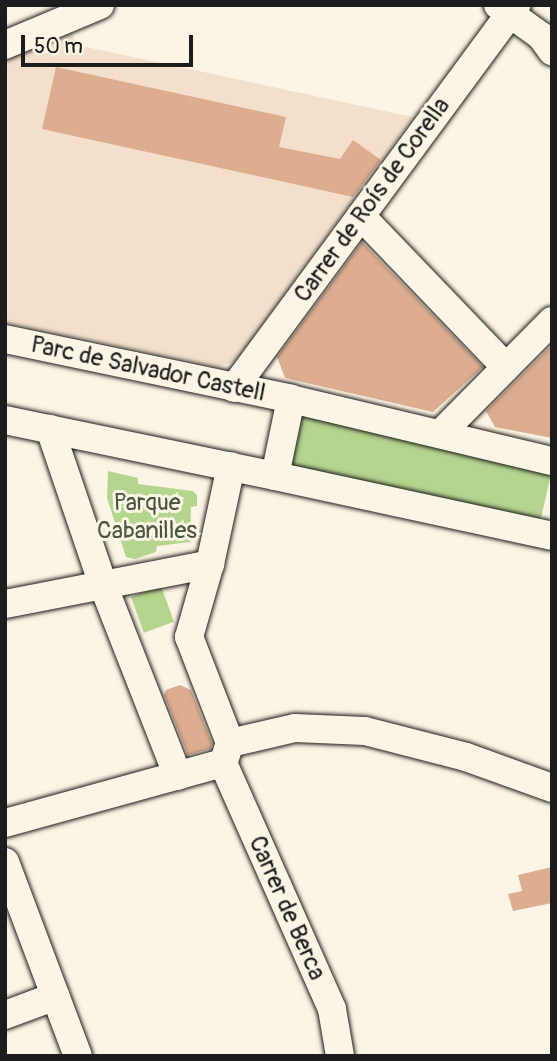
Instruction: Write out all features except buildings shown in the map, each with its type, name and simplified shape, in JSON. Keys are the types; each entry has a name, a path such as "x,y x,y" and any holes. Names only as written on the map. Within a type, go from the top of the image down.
{"street":[{"path":"5,45 100,5"},
{"path":"508,8 541,36 552,51"},
{"name":"Carrer de Roís de Corella","path":"234,388 361,216 508,8"},
{"path":"361,216 506,367"},
{"path":"440,434 552,321"},
{"name":"Parc de Salvador Castell","path":"5,339 291,400 552,461"},
{"name":"Parc de Salvador Castell","path":"275,476 291,400"},
{"path":"5,420 231,466 552,537"},
{"path":"50,429 103,585 178,776"},
{"name":"Carrer de Berca","path":"231,466 209,565 189,637 227,753 332,1009 340,1056"},
{"path":"5,604 209,565"},
{"path":"5,823 178,776 227,753 295,728 365,731 466,757 552,788"},
{"path":"5,862 78,1056"},
{"path":"5,1015 56,996"}],"shaded area":[{"path":"70,28 77,45 413,117 235,361 218,367 5,322 5,56"}],"green space":[{"path":"301,415 551,473 538,529 288,472"},
{"name":"Parque Cabanilles","path":"108,471 138,478 138,484 193,491 197,495 197,506 191,507 190,542 157,546 156,552 135,559 126,557 107,498"},
{"path":"161,586 174,622 144,633 131,597"}]}
